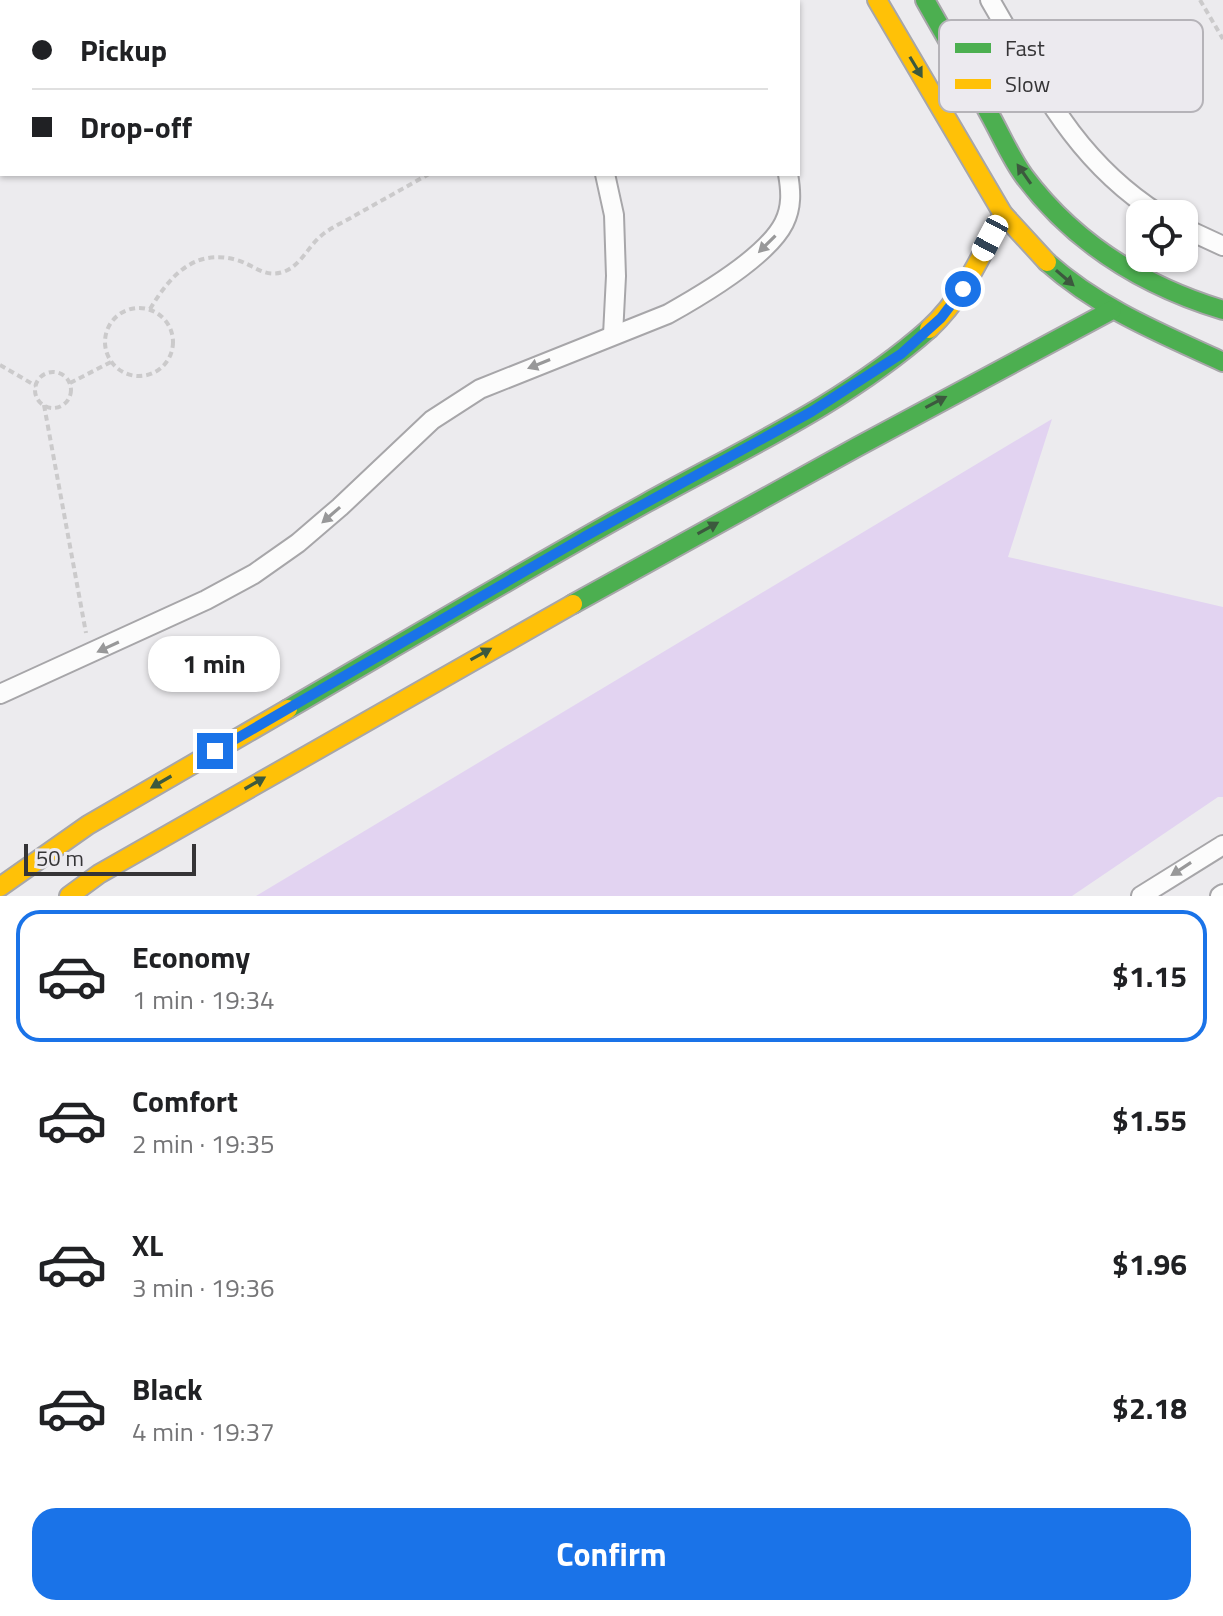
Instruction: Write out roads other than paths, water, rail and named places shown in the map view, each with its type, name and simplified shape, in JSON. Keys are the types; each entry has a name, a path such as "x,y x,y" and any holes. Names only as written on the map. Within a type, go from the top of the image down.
{"street":[{"path":"877,0 939,105"},
{"path":"925,0 939,25"},
{"path":"990,0 1002,20"},
{"path":"943,112 1003,214 1034,251 1066,280 1112,310 1223,362"},
{"path":"988,112 1023,175 1049,206 1086,241 1159,287 1200,305 1223,310"},
{"path":"1056,112 1096,165 1137,200"},
{"path":"605,176 614,215 616,276 613,335"},
{"path":"0,694 90,655 254,574 319,525 432,420 480,389 668,314 694,300 772,242 786,220 791,195 788,176"},
{"path":"0,887 121,805 598,529 811,412 901,354 941,318 963,289 1003,214"},
{"path":"1198,234 1223,246"},
{"path":"69,896 99,874 435,679 858,444 1112,310"},
{"path":"1141,896 1223,845"}]}
